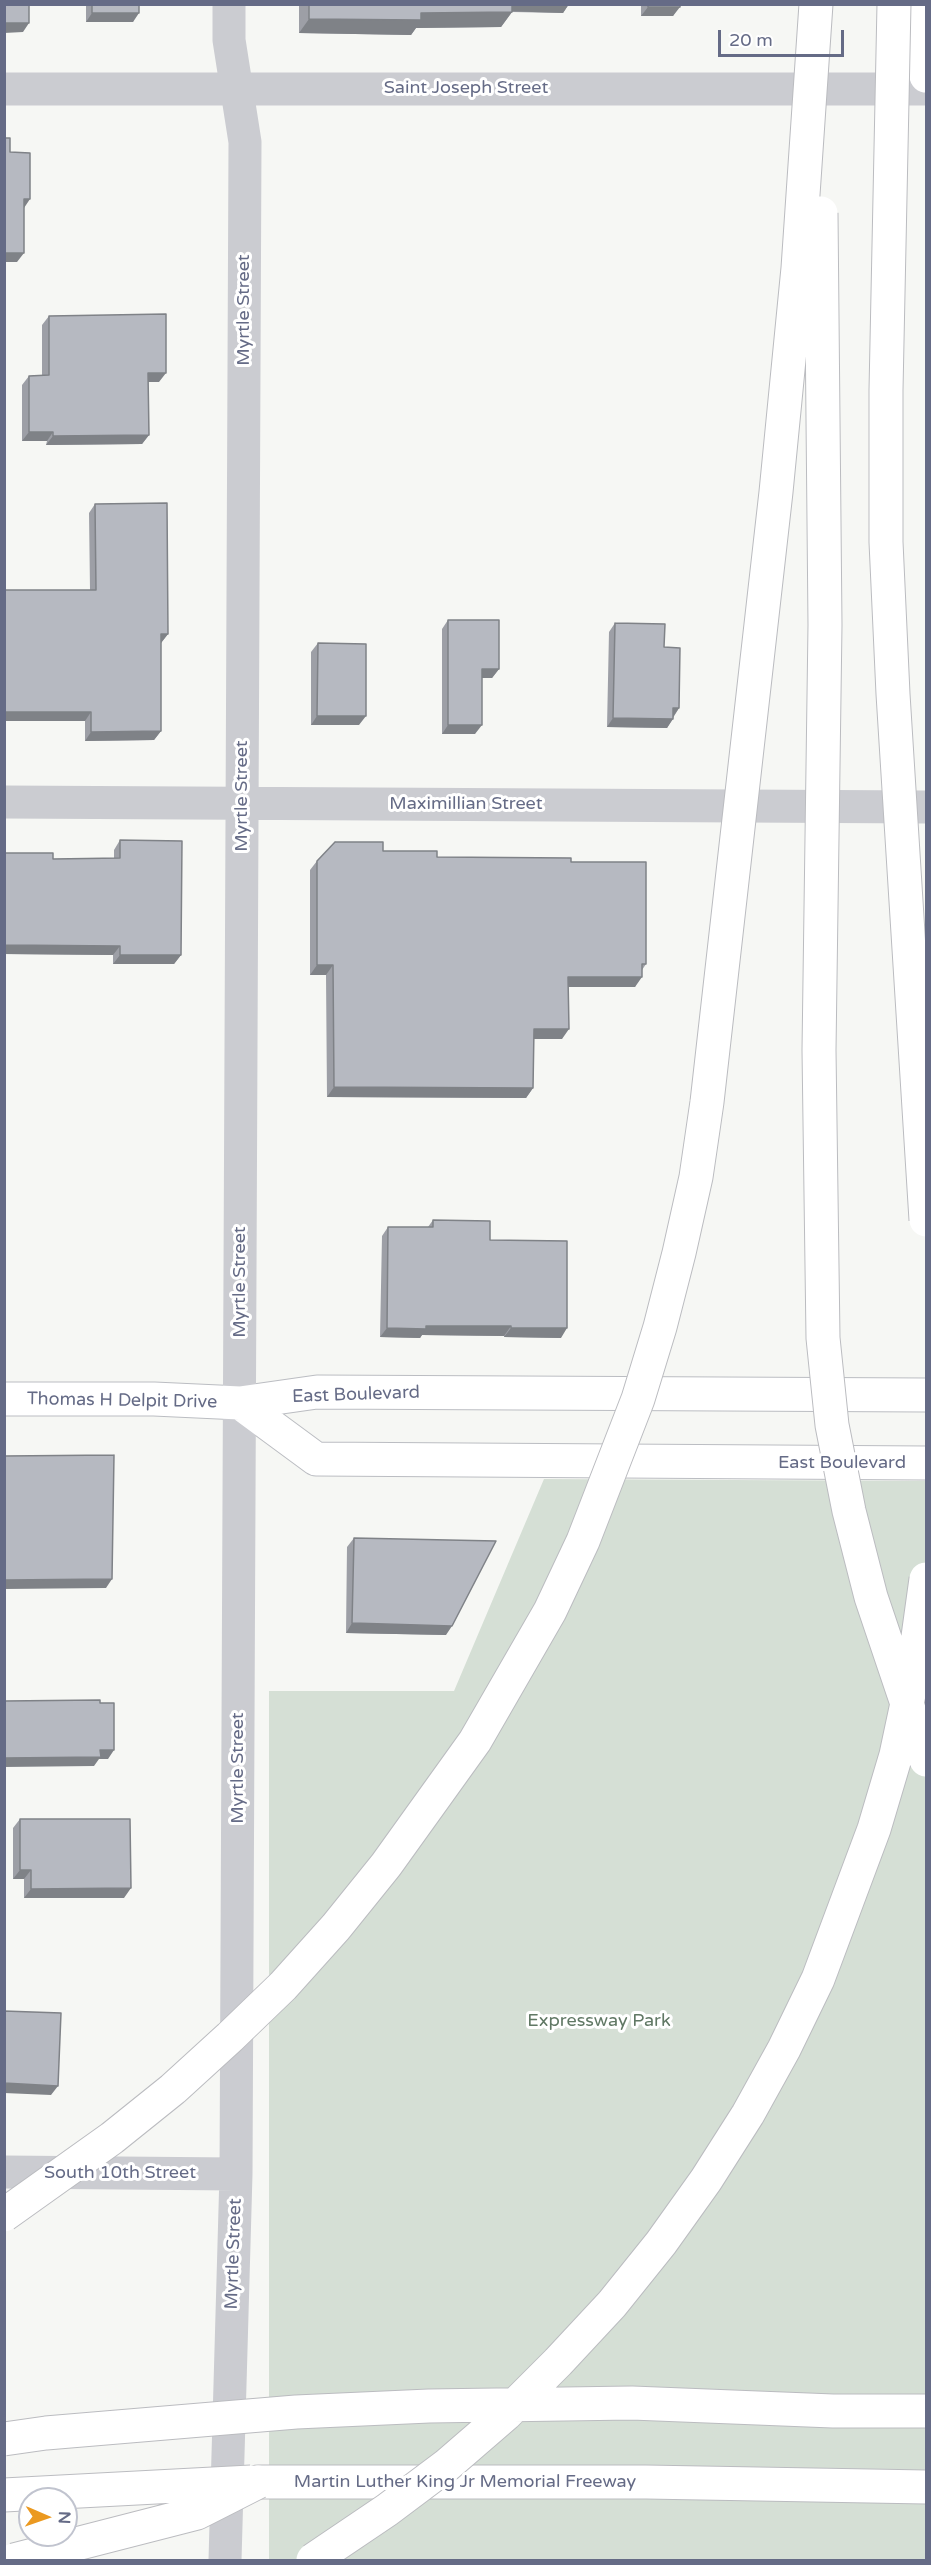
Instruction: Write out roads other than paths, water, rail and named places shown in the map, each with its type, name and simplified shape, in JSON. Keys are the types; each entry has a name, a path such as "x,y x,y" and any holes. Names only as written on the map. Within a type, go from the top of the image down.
{"main road":[{"path":"817,4 825,625 819,1050 823,1338 832,1425 849,1511 871,1597 927,1760"},
{"path":"4,2215 112,2139 230,2037 283,1986 336,1927 386,1865 475,1741 513,1679 550,1611 583,1541 627,1430 660,1327 676,1263 696,1177 707,1102 778,482 798,268 817,4"},
{"path":"894,4 886,390 886,542 892,694 927,1220"},
{"path":"921,4 927,76"},
{"name":"East Boulevard","path":"240,1403 317,1392 927,1395"},
{"name":"Thomas H Delpit Drive","path":"4,1400 154,1399 240,1403"},
{"name":"East Boulevard","path":"240,1403 316,1459 927,1463"},
{"path":"313,2560 387,2510 447,2465 506,2414 558,2362 612,2304 661,2243 706,2180 748,2114 784,2049 818,1979 874,1829 896,1755 912,1680 927,1579"},
{"path":"4,2439 296,2412 429,2406 632,2403 833,2411 927,2411"},
{"path":"14,2560 198,2513 258,2482"},
{"name":"Martin Luther King Jr Memorial Freeway","path":"4,2494 258,2482 646,2482 927,2487"}],"street":[{"name":"Myrtle Street","path":"225,2560 236,2174 245,142 229,40 229,4"},
{"name":"Saint Joseph Street","path":"4,89 927,89"},
{"name":"Maximillian Street","path":"4,802 927,807"},
{"name":"South 10th Street","path":"4,2172 236,2174"}],"park label":[{"name":"Expressway Park","path":"599,2021"}]}
